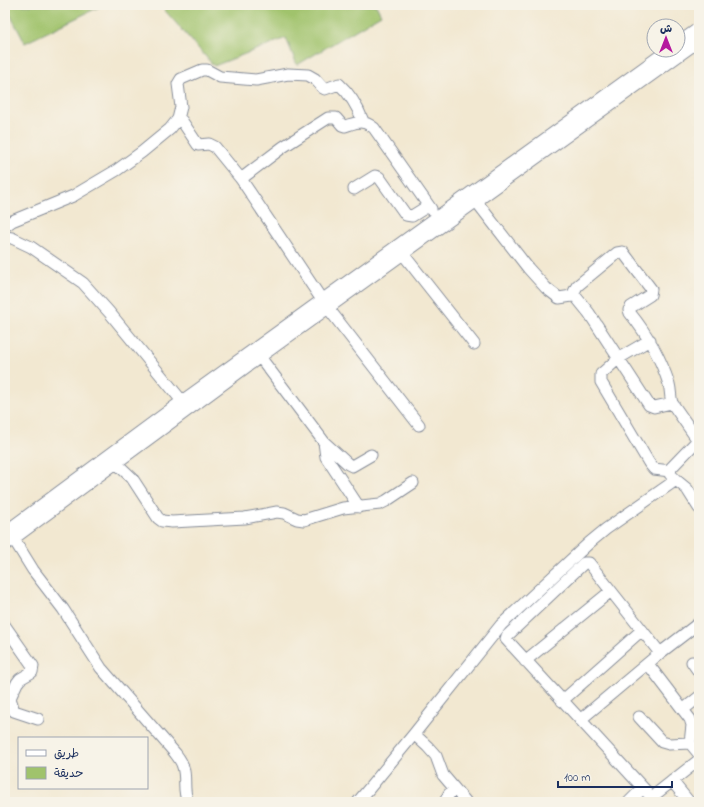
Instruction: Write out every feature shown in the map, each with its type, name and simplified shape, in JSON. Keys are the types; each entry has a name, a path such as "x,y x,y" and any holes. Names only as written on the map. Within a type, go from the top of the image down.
{"street":[{"path":"686,37 699,28"},
{"path":"7,534 182,401 325,304 403,254 699,41"},
{"path":"7,534 116,462 260,357 325,304 657,58"},
{"path":"5,226 12,221 73,196 117,170 170,129 178,119 181,107 178,84 181,80 204,69 220,77 256,80 288,74 308,75 315,79 325,89 339,84 344,88 360,113 363,121"},
{"path":"241,179 283,147 328,118 336,118 342,125 345,126 363,121 374,128 430,207 412,216 406,215 379,177 376,176 354,189"},
{"path":"178,119 182,121 198,145 203,146 209,144 216,147 241,179 325,304 419,425"},
{"path":"476,201 528,268 546,288 559,298 572,296 576,297 589,313 649,405 654,407 672,403"},
{"path":"5,237 12,238 32,247 83,283 109,312 182,401"},
{"path":"572,296 578,286 617,253 623,252 651,289 650,295 631,307 629,310 650,340 670,387 670,397 672,403 697,439 697,441 670,471"},
{"path":"403,254 474,344"},
{"path":"650,340 619,358 601,374 601,382 649,463 654,469 670,471"},
{"path":"260,357 324,442 348,464 352,466 371,455"},
{"path":"324,442 326,457 359,507"},
{"path":"116,462 132,478 158,518 162,521 172,522 245,518 278,512 304,520 343,508 375,505 386,501 413,483"},
{"path":"670,471 670,474 687,489 699,508"},
{"path":"360,801 501,625 589,542 676,480"},
{"path":"7,534 63,609 101,668 175,753 183,766 185,775 184,789 188,802"},
{"path":"660,653 589,563 584,563 507,636 507,641 525,661 654,799 672,781 699,760"},
{"path":"525,661 611,591"},
{"path":"580,720 660,653 699,623"},
{"path":"5,626 33,666 32,672 20,679 17,683 10,698 14,711 38,719"},
{"path":"562,701 642,630"},
{"path":"692,662 699,672"},
{"path":"648,664 684,709 690,719 692,725 690,743 699,754"},
{"path":"684,709 699,697"},
{"path":"639,717 662,742 669,744 690,743"},
{"path":"414,734 436,756 443,775 466,802"},
{"path":"672,781 689,802"},
{"path":"629,802 643,788"},
{"path":"445,802 449,794 455,789"}],"green space":[{"path":"5,5 103,5 25,43"},
{"path":"160,5 376,5 381,15 297,65 286,38 214,66"}]}
